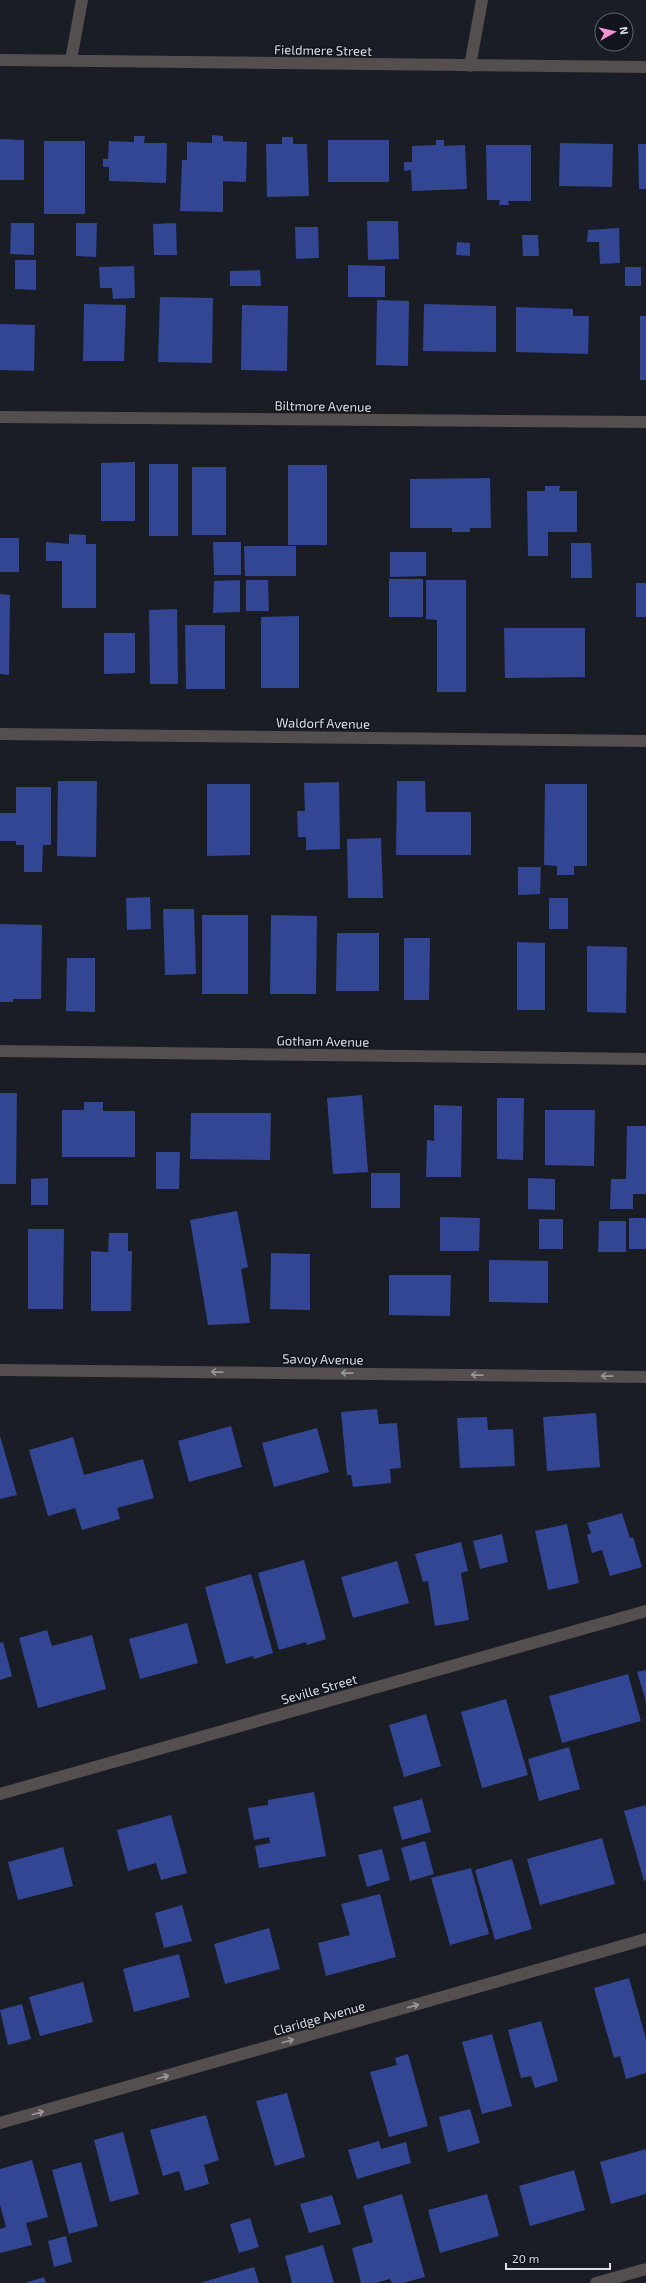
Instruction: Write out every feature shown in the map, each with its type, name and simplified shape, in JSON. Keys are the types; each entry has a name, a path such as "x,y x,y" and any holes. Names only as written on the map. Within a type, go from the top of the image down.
{"street":[{"path":"71,60 82,0"},
{"path":"470,66 482,0"},
{"name":"Fieldmere Street","path":"0,60 646,67"},
{"name":"Biltmore Avenue","path":"0,417 646,422"},
{"name":"Waldorf Avenue","path":"0,734 646,740"},
{"name":"Gotham Avenue","path":"0,1051 646,1059"},
{"name":"Savoy Avenue","path":"0,1370 646,1377"},
{"name":"Seville Street","path":"0,1794 646,1611"},
{"name":"Claridge Avenue","path":"0,2123 646,1939"},
{"path":"596,2283 646,2269"}],"building":[{"path":"212,135 223,136 223,141 247,142 246,182 223,181 223,212 180,211 182,160 187,160 187,142 212,143"},
{"path":"134,136 145,136 144,143 167,143 166,183 109,181 109,167 103,167 103,159 108,159 109,141 134,142"},
{"path":"282,137 293,137 293,144 307,144 309,196 267,197 266,144 282,144"},
{"path":"0,139 24,140 24,180 0,180"},
{"path":"328,140 389,140 389,182 328,182"},
{"path":"436,140 444,140 444,146 465,145 467,189 412,191 411,170 404,171 404,162 412,162 412,146 436,145"},
{"path":"44,141 85,141 85,214 44,214"},
{"path":"560,143 613,144 612,187 559,186"},
{"path":"638,144 646,144 646,189 639,189"},
{"path":"486,145 531,145 531,201 508,201 509,205 499,205 500,200 487,200"},
{"path":"367,221 398,221 399,259 368,260"},
{"path":"11,223 34,223 34,255 10,254"},
{"path":"76,223 97,223 96,257 76,256"},
{"path":"176,223 177,255 154,255 153,224"},
{"path":"295,227 318,227 319,258 296,259"},
{"path":"619,228 620,263 600,264 599,242 587,242 588,230"},
{"path":"522,235 538,235 539,256 523,256"},
{"path":"457,242 470,243 470,256 456,255"},
{"path":"15,260 36,260 36,290 15,289"},
{"path":"348,265 385,266 385,297 348,297"},
{"path":"134,266 135,298 113,299 112,288 100,288 99,267"},
{"path":"625,267 641,267 641,286 625,286"},
{"path":"260,270 261,286 230,286 230,271"},
{"path":"160,297 213,298 212,363 158,362"},
{"path":"377,300 409,301 408,366 376,365"},
{"path":"84,304 126,305 124,361 83,361"},
{"path":"424,304 496,306 496,352 423,351"},
{"path":"242,305 288,306 287,371 241,370"},
{"path":"516,307 573,309 573,316 589,316 588,354 516,352"},
{"path":"640,316 646,316 646,380 640,380"},
{"path":"0,324 35,325 34,371 0,370"},
{"path":"135,462 135,521 101,521 101,463"},
{"path":"149,464 178,464 178,536 149,536"},
{"path":"288,465 327,465 327,545 288,545"},
{"path":"192,467 226,467 226,535 192,535"},
{"path":"490,478 491,528 470,528 470,532 452,532 452,528 410,528 410,479"},
{"path":"545,486 560,486 559,491 577,491 577,532 548,532 548,556 528,556 527,491 545,491"},
{"path":"69,534 86,535 86,544 96,544 96,608 62,608 62,561 46,561 46,542 69,544"},
{"path":"0,538 19,538 19,572 0,572"},
{"path":"213,542 241,542 241,575 214,575"},
{"path":"571,543 591,543 592,578 571,578"},
{"path":"244,546 296,546 296,576 245,576"},
{"path":"390,552 426,552 426,576 390,577"},
{"path":"389,579 423,579 423,617 389,617"},
{"path":"240,580 240,612 213,613 214,581"},
{"path":"246,580 268,580 269,611 246,611"},
{"path":"426,580 466,580 466,692 437,692 437,620 426,619"},
{"path":"636,583 646,583 646,617 636,617"},
{"path":"0,594 10,595 9,675 0,674"},
{"path":"177,609 178,684 150,684 149,610"},
{"path":"299,616 299,688 261,688 261,617"},
{"path":"185,625 225,625 225,689 186,689"},
{"path":"504,628 585,628 585,677 505,678"},
{"path":"104,633 135,633 135,673 104,674"},
{"path":"58,781 97,781 96,857 57,856"},
{"path":"397,781 425,781 426,812 471,812 471,855 396,855"},
{"path":"339,782 340,849 306,850 306,837 298,837 297,811 305,811 304,783"},
{"path":"207,784 250,784 250,855 207,856"},
{"path":"545,784 587,784 587,866 574,866 574,875 557,875 557,866 544,865"},
{"path":"16,787 51,787 51,845 43,845 42,872 24,872 24,845 16,845 16,841 0,841 0,813 16,813"},
{"path":"381,838 383,898 348,898 347,839"},
{"path":"518,867 541,867 540,894 518,895"},
{"path":"150,897 151,929 127,930 126,898"},
{"path":"549,898 568,898 568,929 549,929"},
{"path":"163,909 194,909 196,974 165,975"},
{"path":"202,915 248,915 248,994 202,994"},
{"path":"271,915 317,916 316,994 270,994"},
{"path":"0,924 42,925 41,999 13,999 13,1002 0,1002"},
{"path":"337,933 379,933 379,991 336,991"},
{"path":"404,938 430,938 429,1000 404,1000"},
{"path":"517,942 545,943 545,1010 517,1010"},
{"path":"587,946 627,947 626,1013 587,1012"},
{"path":"67,958 95,958 95,1012 66,1011"},
{"path":"0,1093 17,1093 16,1184 0,1184"},
{"path":"362,1095 368,1172 333,1174 327,1098"},
{"path":"497,1098 524,1098 523,1160 497,1159"},
{"path":"84,1102 103,1102 103,1111 135,1111 135,1157 62,1157 62,1110 84,1110"},
{"path":"434,1105 462,1106 461,1177 426,1177 427,1140 434,1141"},
{"path":"545,1110 595,1110 594,1166 545,1165"},
{"path":"191,1113 271,1113 270,1160 190,1159"},
{"path":"627,1126 646,1126 646,1194 633,1194 633,1209 610,1209 611,1179 626,1179"},
{"path":"156,1152 180,1152 179,1189 156,1189"},
{"path":"371,1173 400,1173 400,1208 371,1208"},
{"path":"48,1178 48,1205 31,1205 31,1179"},
{"path":"528,1178 555,1179 555,1210 528,1209"},
{"path":"237,1211 248,1267 241,1269 250,1323 208,1325 190,1220"},
{"path":"440,1217 480,1218 479,1251 440,1251"},
{"path":"629,1218 646,1218 646,1249 629,1249"},
{"path":"539,1219 563,1219 563,1249 539,1249"},
{"path":"599,1221 626,1221 626,1252 598,1252"},
{"path":"28,1229 64,1229 63,1309 28,1309"},
{"path":"109,1233 128,1233 128,1251 132,1251 131,1311 91,1311 91,1251 108,1252"},
{"path":"271,1253 310,1254 310,1310 270,1309"},
{"path":"489,1260 548,1261 548,1303 489,1302"},
{"path":"389,1275 451,1275 450,1316 389,1315"},
{"path":"377,1409 379,1424 397,1423 401,1468 390,1469 391,1483 353,1487 351,1475 347,1475 341,1412"},
{"path":"596,1413 600,1467 547,1471 543,1417"},
{"path":"487,1417 488,1430 513,1429 515,1466 460,1468 457,1418"},
{"path":"231,1426 242,1467 189,1482 178,1441"},
{"path":"317,1428 329,1472 274,1487 262,1443"},
{"path":"0,1436 17,1495 0,1499"},
{"path":"73,1437 84,1475 143,1459 154,1498 117,1508 120,1519 82,1530 75,1508 48,1516 29,1450"},
{"path":"622,1513 630,1538 633,1537 642,1567 610,1576 602,1550 592,1553 587,1535 591,1533 587,1523"},
{"path":"567,1524 579,1583 548,1590 535,1531"},
{"path":"502,1534 508,1562 480,1569 473,1541"},
{"path":"461,1542 468,1571 461,1573 469,1620 435,1626 428,1581 423,1582 415,1554"},
{"path":"304,1560 326,1639 307,1645 306,1642 279,1650 258,1573"},
{"path":"397,1561 409,1603 353,1618 341,1577"},
{"path":"251,1574 273,1653 254,1659 253,1656 226,1664 205,1587"},
{"path":"187,1623 198,1663 140,1679 129,1639"},
{"path":"47,1630 52,1646 92,1635 106,1689 38,1708 19,1638"},
{"path":"3,1642 12,1676 0,1680 0,1643"},
{"path":"646,1670 646,1702 637,1672"},
{"path":"628,1674 641,1721 562,1743 549,1696"},
{"path":"506,1699 528,1775 482,1788 461,1712"},
{"path":"426,1714 441,1766 404,1777 389,1725"},
{"path":"569,1747 580,1789 539,1801 528,1759"},
{"path":"314,1792 326,1856 259,1868 255,1846 270,1843 269,1837 254,1840 248,1808 268,1805 268,1800"},
{"path":"422,1799 431,1832 402,1840 393,1807"},
{"path":"646,1805 646,1880 644,1881 624,1811"},
{"path":"171,1815 187,1873 161,1880 156,1863 128,1871 117,1830"},
{"path":"602,1838 615,1884 540,1905 527,1859"},
{"path":"425,1841 434,1874 410,1881 401,1848"},
{"path":"63,1847 73,1886 18,1900 8,1862"},
{"path":"382,1849 390,1880 367,1887 358,1855"},
{"path":"512,1859 532,1929 495,1940 475,1870"},
{"path":"471,1868 489,1934 450,1945 431,1878"},
{"path":"380,1894 396,1957 326,1976 318,1943 350,1935 341,1904"},
{"path":"182,1905 192,1941 164,1948 155,1913"},
{"path":"269,1928 280,1969 225,1984 214,1944"},
{"path":"179,1954 190,1997 134,2012 123,1969"},
{"path":"629,1978 646,2039 646,2073 626,2079 620,2056 614,2058 594,1988"},
{"path":"83,1982 93,2022 40,2036 29,1997"},
{"path":"22,2004 31,2039 8,2045 0,2010"},
{"path":"541,2021 558,2081 535,2088 531,2076 521,2078 508,2030"},
{"path":"492,2034 512,2106 482,2114 462,2042"},
{"path":"408,2054 428,2126 389,2137 370,2072 397,2065 395,2058"},
{"path":"287,2093 305,2157 275,2166 256,2101"},
{"path":"470,2109 480,2143 448,2152 439,2117"},
{"path":"206,2115 219,2160 204,2165 209,2184 185,2191 179,2171 163,2176 150,2130"},
{"path":"123,2132 139,2194 110,2202 94,2140"},
{"path":"379,2141 381,2149 406,2142 411,2163 357,2179 348,2150"},
{"path":"646,2149 646,2194 611,2204 600,2162"},
{"path":"32,2160 48,2217 26,2223 32,2245 0,2253 0,2229 6,2227 0,2205 0,2169"},
{"path":"81,2162 98,2226 69,2234 52,2170"},
{"path":"574,2170 585,2210 530,2226 519,2186"},
{"path":"402,2194 425,2277 403,2283 392,2283 390,2279 375,2283 361,2283 352,2248 373,2242 363,2206"},
{"path":"487,2194 499,2236 440,2253 428,2210"},
{"path":"332,2195 341,2224 309,2233 300,2204"},
{"path":"250,2218 259,2247 239,2253 230,2224"},
{"path":"66,2236 72,2262 54,2267 48,2241"},
{"path":"323,2245 334,2283 292,2283 285,2256"},
{"path":"254,2267 259,2283 200,2283"},
{"path":"44,2277 46,2283 25,2283"}]}
